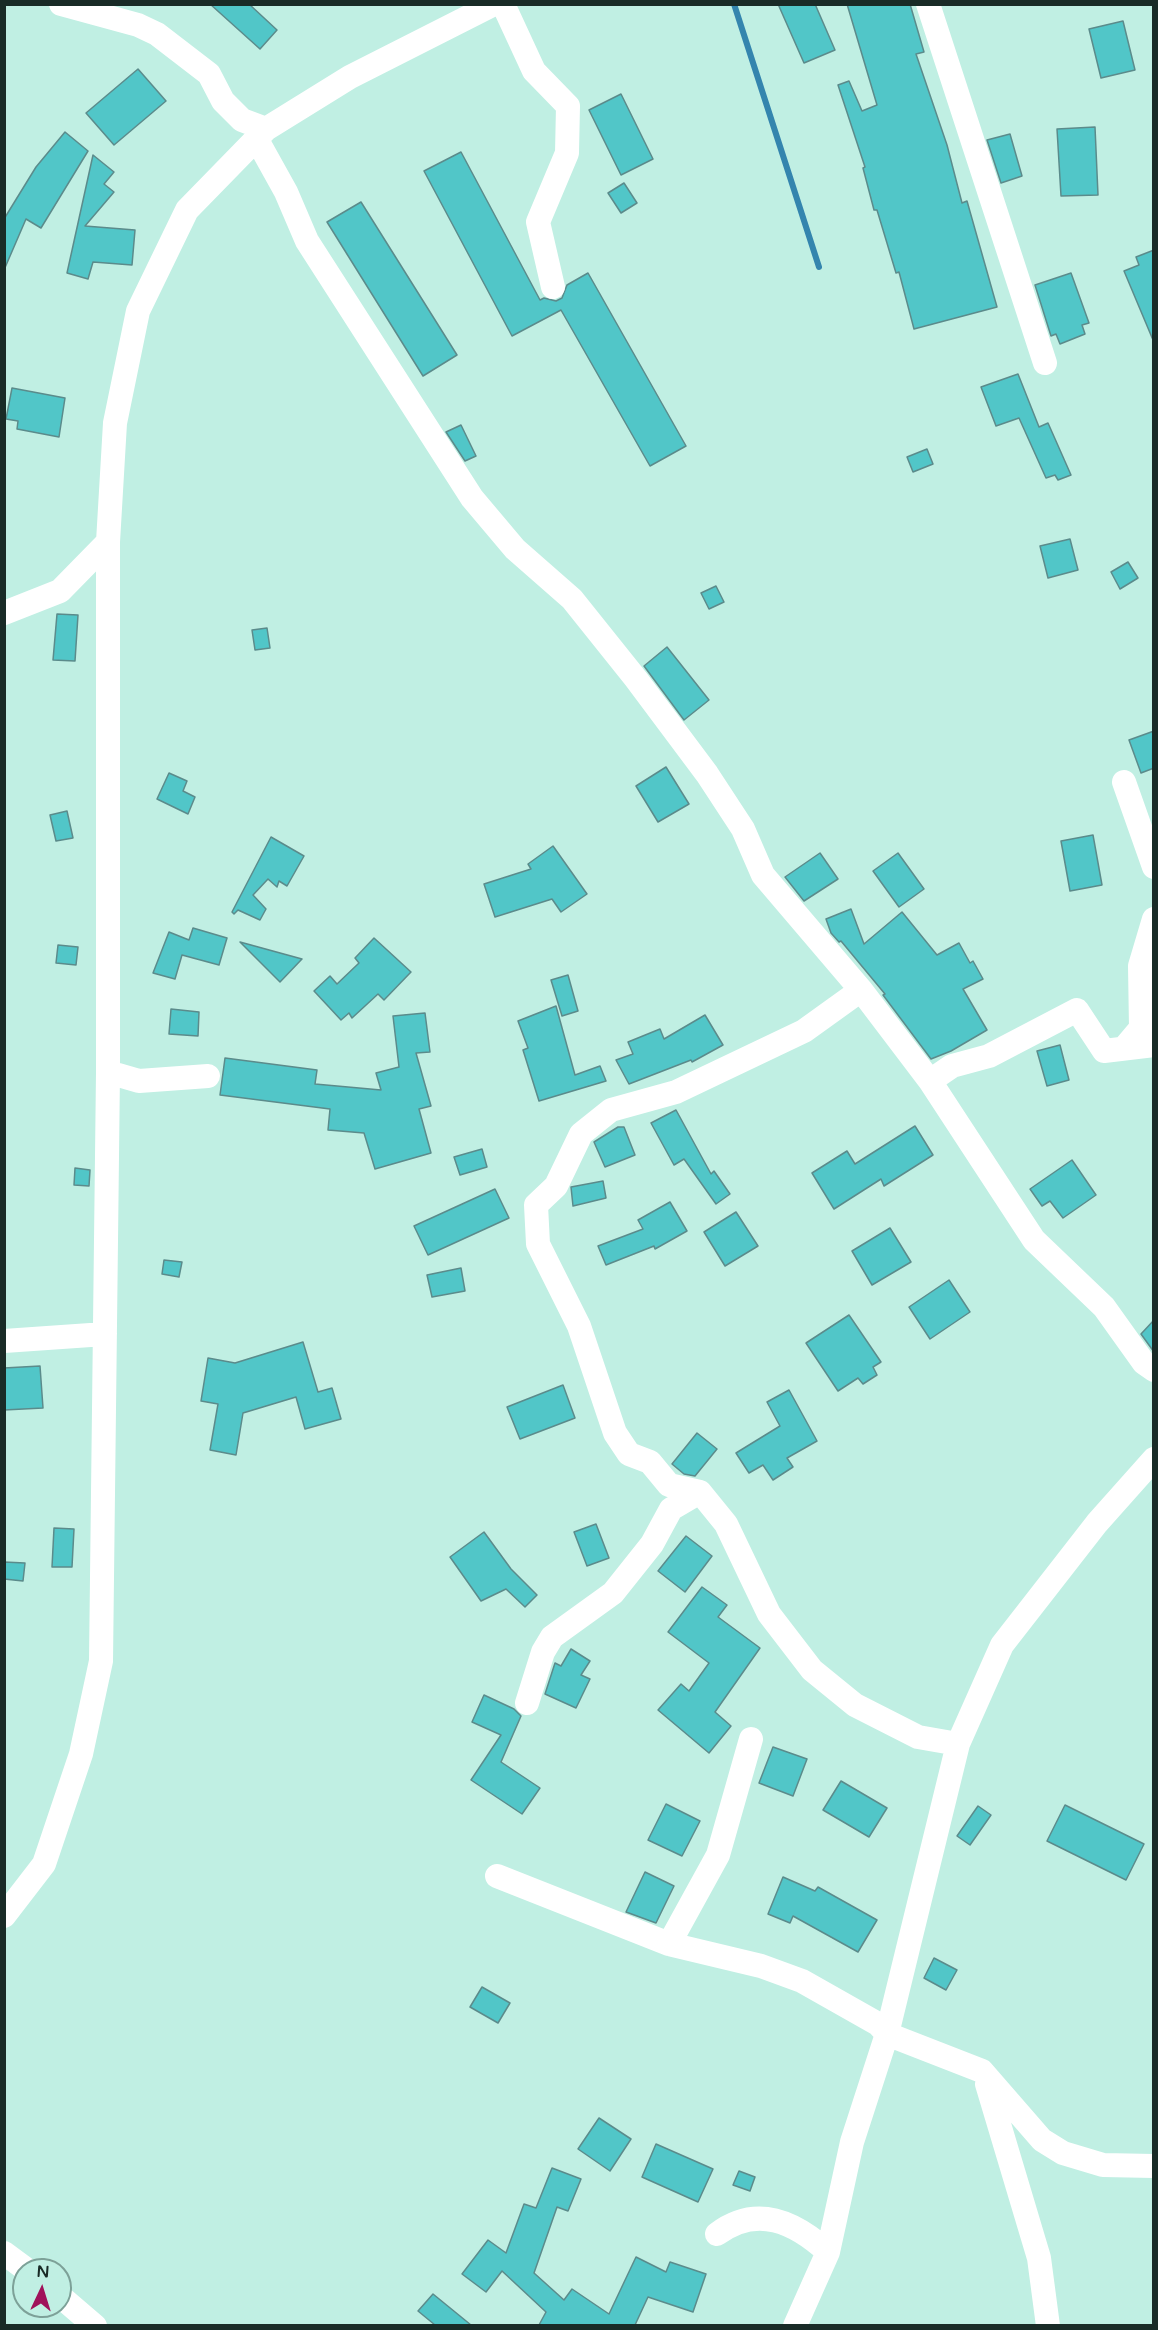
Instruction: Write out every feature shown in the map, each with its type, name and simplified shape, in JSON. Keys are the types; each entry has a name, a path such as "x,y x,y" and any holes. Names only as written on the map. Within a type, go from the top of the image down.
{"street":[{"path":"61,4 138,25 157,34 209,74 223,101 253,133 286,192 307,241 472,498 515,549 572,599 636,679 707,774 743,829 762,875 861,990 930,1082 1034,1240 1104,1307 1144,1363 1154,1370"},
{"path":"4,1916 44,1864 81,1754 101,1661 108,1072 108,542 115,423 138,311 187,210 253,133 350,77 494,4"},
{"path":"503,4 534,71 568,106 567,153 538,222 553,287"},
{"path":"928,4 1045,363"},
{"path":"4,612 60,591 108,542"},
{"path":"1124,782 1154,867"},
{"path":"1125,1047 1141,1028 1140,966 1154,919"},
{"path":"861,990 804,1031 676,1092 611,1110 581,1134 556,1186 536,1205 538,1244 579,1326 615,1433 629,1454 650,1462 669,1485 699,1492 726,1524 769,1614 812,1670 855,1704 918,1737 958,1744"},
{"path":"930,1082 952,1066 989,1056 1077,1010 1104,1051 1154,1045"},
{"path":"108,1072 139,1081 208,1076"},
{"path":"4,1341 105,1334"},
{"path":"795,2325 828,2252 852,2142 887,2034 958,1744 1002,1645 1097,1523 1154,1459"},
{"path":"527,1703 543,1652 552,1637 613,1593 652,1544 671,1509 699,1492"},
{"path":"669,1944 718,1855 751,1739"},
{"path":"496,1875 669,1944 761,1966 802,1981 878,2024 887,2034 982,2071 1042,2140 1063,2153 1103,2164 1154,2166"},
{"path":"982,2071 1039,2258 1048,2325"},
{"path":"717,2234 734,2221 766,2218 806,2232 828,2252"},
{"path":"72,2306 95,2325"}],"building":[{"path":"210,4 249,4 277,30 260,49"},
{"path":"778,4 815,4 835,50 804,63"},
{"path":"847,4 910,4 924,52 916,54 947,145 962,203 967,201 997,307 914,329 899,272 896,273 877,210 874,210 863,168 865,167 838,85 849,81 862,111 877,105"},
{"path":"1123,21 1135,70 1101,78 1089,29"},
{"path":"138,69 166,101 114,145 86,113"},
{"path":"621,94 653,159 621,175 589,110"},
{"path":"1095,127 1098,195 1061,196 1057,129"},
{"path":"65,132 88,151 41,228 26,219 4,270 4,219 36,167"},
{"path":"1010,134 1022,176 1001,183 987,140"},
{"path":"461,152 540,300 544,298 556,301 562,298 567,285 588,273 686,446 650,466 561,310 512,336 424,171"},
{"path":"93,155 114,172 104,184 114,192 85,226 135,230 132,265 93,262 88,279 67,273"},
{"path":"624,183 637,203 621,213 608,193"},
{"path":"361,202 457,355 423,376 327,222"},
{"path":"1154,250 1153,340 1124,271 1139,265 1136,257"},
{"path":"1071,273 1089,323 1082,325 1085,334 1060,344 1056,334 1051,336 1035,285"},
{"path":"1018,374 1039,427 1048,423 1071,475 1058,480 1055,475 1046,478 1019,418 996,426 981,387"},
{"path":"12,388 65,398 59,437 17,429 18,421 6,419"},
{"path":"461,425 476,456 465,461 446,432"},
{"path":"927,449 933,464 913,472 907,457"},
{"path":"1070,539 1078,570 1048,578 1040,546"},
{"path":"1128,562 1138,578 1120,589 1111,572"},
{"path":"716,586 724,602 709,609 701,593"},
{"path":"57,614 78,615 75,661 53,660"},
{"path":"267,628 270,648 255,650 252,630"},
{"path":"667,647 709,700 684,720 644,666"},
{"path":"1154,731 1154,768 1141,773 1129,740"},
{"path":"666,767 689,804 658,822 636,786"},
{"path":"169,773 187,781 183,791 195,797 188,814 157,799"},
{"path":"67,811 73,838 56,841 50,815"},
{"path":"1093,835 1102,885 1070,891 1061,841"},
{"path":"271,837 304,856 287,886 279,881 277,887 268,879 253,895 266,909 260,920 238,910 234,914 232,912"},
{"path":"553,846 587,894 561,912 552,899 495,917 484,884 531,869 528,864"},
{"path":"820,853 838,879 804,901 785,877"},
{"path":"898,853 924,889 899,907 873,871"},
{"path":"851,909 864,944 902,912 937,955 959,943 970,963 973,961 983,979 963,989 987,1030 951,1051 931,1059 883,995 885,994 841,941 839,942 831,933 826,919"},
{"path":"193,928 227,938 219,965 182,955 175,979 153,973 169,932 189,940"},
{"path":"374,938 411,972 384,1000 378,994 352,1018 349,1013 341,1020 314,991 330,976 337,984 359,963 355,958"},
{"path":"240,942 302,959 280,982"},
{"path":"58,945 78,947 76,965 56,963"},
{"path":"568,975 578,1011 562,1016 551,980"},
{"path":"556,1006 575,1075 600,1066 606,1081 539,1101 523,1050 528,1048 518,1021"},
{"path":"171,1009 199,1012 198,1036 169,1034"},
{"path":"425,1013 430,1052 416,1053 431,1106 419,1109 431,1153 375,1169 364,1133 328,1130 330,1109 220,1095 225,1058 317,1070 315,1084 381,1090 376,1073 399,1067 393,1016"},
{"path":"705,1015 723,1045 692,1062 691,1060 629,1084 616,1060 633,1054 628,1042 660,1029 664,1039"},
{"path":"1060,1045 1069,1080 1047,1086 1037,1051"},
{"path":"676,1110 711,1174 714,1171 730,1194 716,1204 684,1159 674,1165 651,1123"},
{"path":"915,1126 933,1155 884,1186 881,1179 834,1209 812,1173 847,1151 855,1164"},
{"path":"618,1127 624,1127 635,1155 605,1167 594,1142"},
{"path":"482,1149 487,1167 460,1175 454,1157"},
{"path":"1072,1160 1096,1195 1063,1218 1050,1201 1042,1206 1030,1189"},
{"path":"75,1168 90,1170 89,1186 74,1185"},
{"path":"603,1181 606,1198 573,1206 571,1187"},
{"path":"495,1189 509,1218 428,1255 414,1226"},
{"path":"670,1202 687,1231 655,1249 654,1246 606,1265 598,1246 643,1229 638,1220"},
{"path":"736,1212 758,1246 725,1266 704,1232"},
{"path":"890,1228 911,1262 872,1285 852,1251"},
{"path":"164,1260 182,1262 179,1277 162,1274"},
{"path":"461,1268 465,1291 432,1297 427,1275"},
{"path":"949,1280 970,1312 930,1339 909,1307"},
{"path":"849,1315 881,1362 873,1367 877,1375 863,1384 858,1378 838,1391 806,1343"},
{"path":"1154,1320 1154,1352 1141,1334"},
{"path":"303,1342 318,1392 332,1388 341,1419 305,1429 296,1397 243,1413 236,1455 210,1450 218,1404 201,1401 208,1358 235,1363"},
{"path":"40,1366 43,1408 4,1410 4,1368"},
{"path":"563,1385 575,1418 520,1439 507,1407"},
{"path":"789,1390 817,1441 787,1458 793,1467 773,1480 763,1465 749,1473 736,1453 780,1426 767,1402"},
{"path":"697,1433 717,1449 695,1476 684,1474 672,1464"},
{"path":"596,1524 609,1558 587,1566 574,1532"},
{"path":"54,1528 74,1529 72,1567 52,1567"},
{"path":"484,1532 511,1569 537,1595 525,1607 506,1589 481,1601 450,1557"},
{"path":"686,1536 712,1556 685,1592 658,1571"},
{"path":"4,1562 25,1563 23,1581 4,1579"},
{"path":"702,1587 727,1605 718,1617 760,1648 715,1712 731,1726 709,1753 658,1710 681,1684 689,1691 709,1663 668,1632"},
{"path":"571,1649 590,1661 581,1675 590,1679 576,1708 545,1694 555,1663 561,1666"},
{"path":"484,1695 514,1709 521,1716 501,1762 540,1788 522,1814 471,1780 501,1735 472,1722"},
{"path":"773,1747 807,1759 793,1796 759,1783"},
{"path":"841,1781 887,1808 869,1837 823,1810"},
{"path":"666,1804 700,1821 682,1856 648,1840"},
{"path":"1065,1805 1144,1844 1126,1880 1047,1841"},
{"path":"978,1806 991,1815 970,1845 957,1836"},
{"path":"645,1872 674,1886 656,1923 626,1912"},
{"path":"783,1877 815,1891 818,1887 877,1920 858,1952 793,1916 790,1923 768,1914"},
{"path":"934,1958 957,1970 946,1990 924,1978"},
{"path":"482,1987 510,2003 498,2023 470,2007"},
{"path":"599,2118 631,2139 610,2171 578,2149"},
{"path":"656,2144 713,2169 698,2202 642,2177"},
{"path":"552,2168 581,2179 568,2211 557,2207 534,2273 564,2300 572,2289 609,2314 636,2257 666,2272 670,2262 706,2274 693,2312 648,2297 635,2325 539,2325 546,2312 502,2271 486,2292 462,2274 488,2240 506,2253 524,2204 536,2208"},
{"path":"739,2171 755,2177 750,2191 733,2185"},
{"path":"433,2294 471,2325 435,2325 418,2311"}],"waterway":[{"path":"734,4 819,267"}]}
